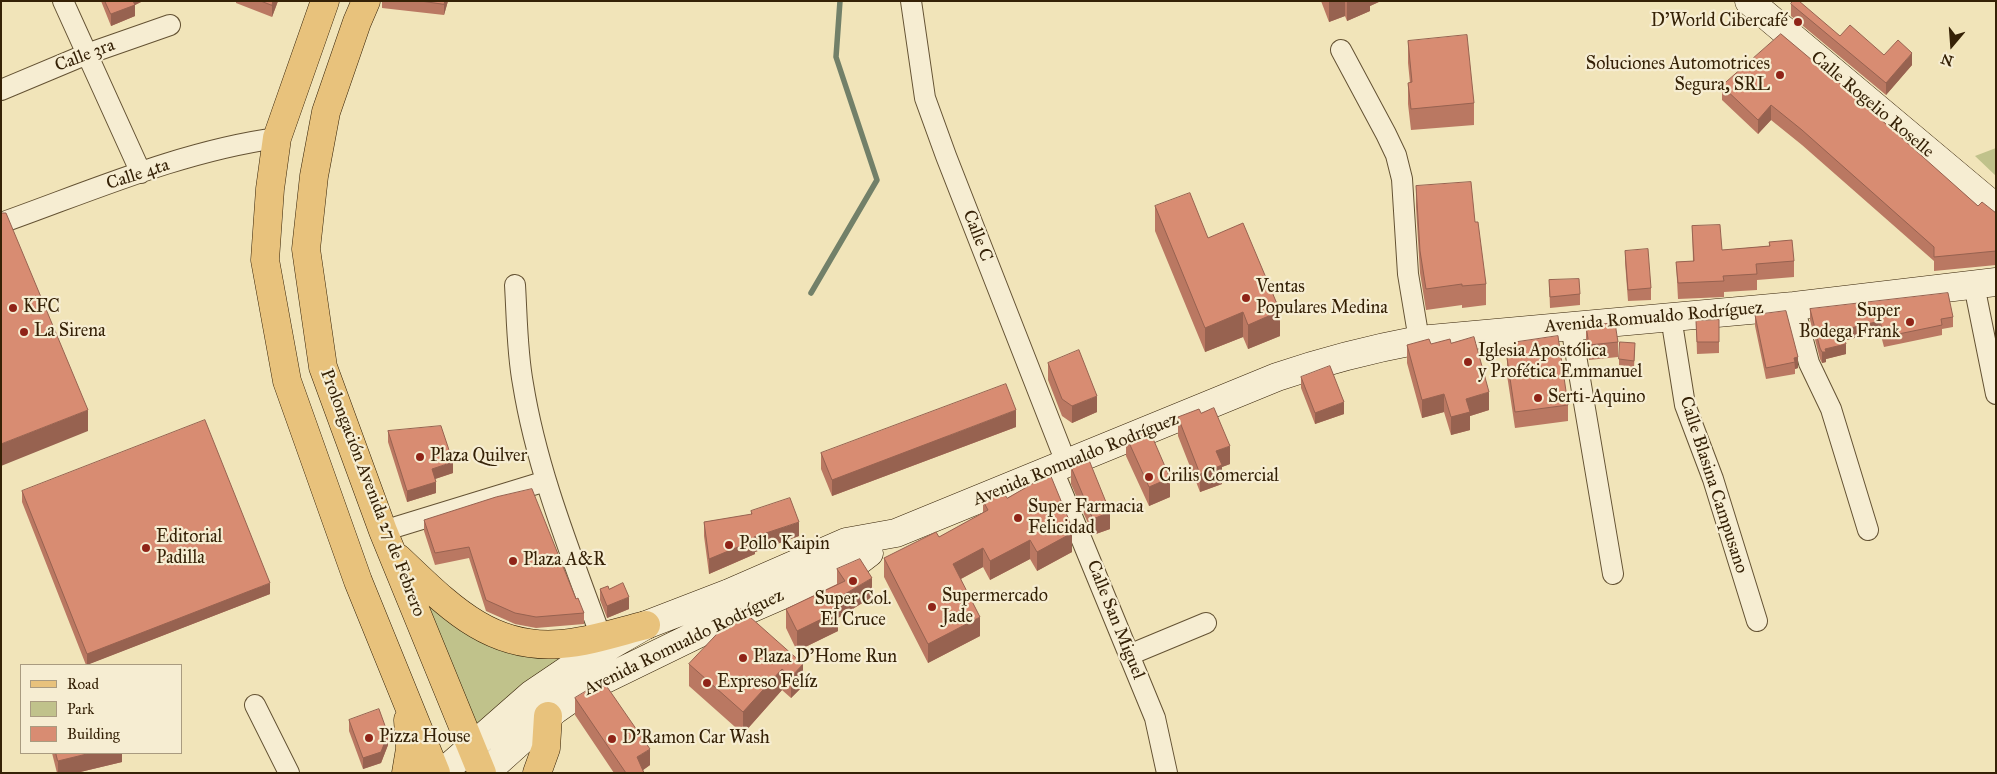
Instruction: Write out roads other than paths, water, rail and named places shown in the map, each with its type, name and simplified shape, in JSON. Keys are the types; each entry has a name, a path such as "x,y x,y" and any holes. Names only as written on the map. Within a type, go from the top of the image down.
{"main road":[{"path":"325,1 277,138 270,189 265,260 287,381 358,581 436,773"},
{"name":"Prolongación Avenida 27 de Febrero","path":"366,1 326,112 314,176 306,249 323,367 387,542 471,747 484,773"},
{"name":"Calle Rogelio Roselle","path":"1758,5 1996,208"},
{"name":"Avenida Romualdo Rodríguez","path":"442,773 532,694 569,669 646,625 729,593 846,542 896,533 1277,377 1342,357 1419,340 1794,306 1985,284"},
{"name":"Avenida Romualdo Rodríguez","path":"484,773 548,716 585,690 741,613 856,563 896,533"},
{"path":"387,542 452,608 470,622 499,636 541,644 560,644 601,637 646,625"},
{"path":"404,692 410,749 406,773"},
{"path":"537,773 546,748 548,716"}],"street":[{"path":"63,1 141,173"},
{"name":"Calle C","path":"911,1 925,98 1060,467"},
{"name":"Calle 3ra","path":"1,90 87,54 170,25"},
{"path":"1341,50 1396,155 1402,179 1408,274 1419,340"},
{"name":"Calle 4ta","path":"1,222 141,173 244,143 277,138"},
{"path":"1985,284 1996,394"},
{"path":"515,286 522,382 546,481 601,637"},
{"path":"1794,306 1809,363 1831,409 1868,530"},
{"name":"Calle Blasina Campusano","path":"1671,317 1685,405 1712,479 1757,621"},
{"path":"1571,326 1613,574"},
{"name":"Calle San Miguel","path":"1060,467 1129,655 1155,718 1167,773"},
{"path":"387,542 546,481"},
{"path":"1129,655 1206,623"},
{"path":"255,705 289,773"}],"waterway":[{"path":"811,293 877,180 836,57 840,1"}],"place":[{"name":"D'World Cibercafé","path":"1798,22"},
{"name":"Soluciones Automotrices Segura, SRL","path":"1780,75"},
{"name":"Ventas Populares Medina","path":"1246,298"},
{"name":"KFC","path":"13,308"},
{"name":"Super Bodega Frank","path":"1910,322"},
{"name":"La Sirena","path":"24,332"},
{"name":"Iglesia Apostólica y Profética Emmanuel","path":"1468,362"},
{"name":"Serti-Aquino","path":"1538,398"},
{"name":"Plaza Quilver","path":"420,457"},
{"name":"Crilis Comercial","path":"1149,477"},
{"name":"Super Farmacia Felicidad","path":"1018,518"},
{"name":"Pollo Kaipin","path":"729,545"},
{"name":"Editorial Padilla","path":"146,548"},
{"name":"Plaza A&R","path":"513,561"},
{"name":"Super Col. El Cruce","path":"853,581"},
{"name":"Supermercado Jade","path":"932,607"},
{"name":"Plaza D'Home Run","path":"743,658"},
{"name":"Expreso Felíz","path":"707,683"},
{"name":"Pizza House","path":"369,738"},
{"name":"D'Ramon Car Wash","path":"612,739"}]}
